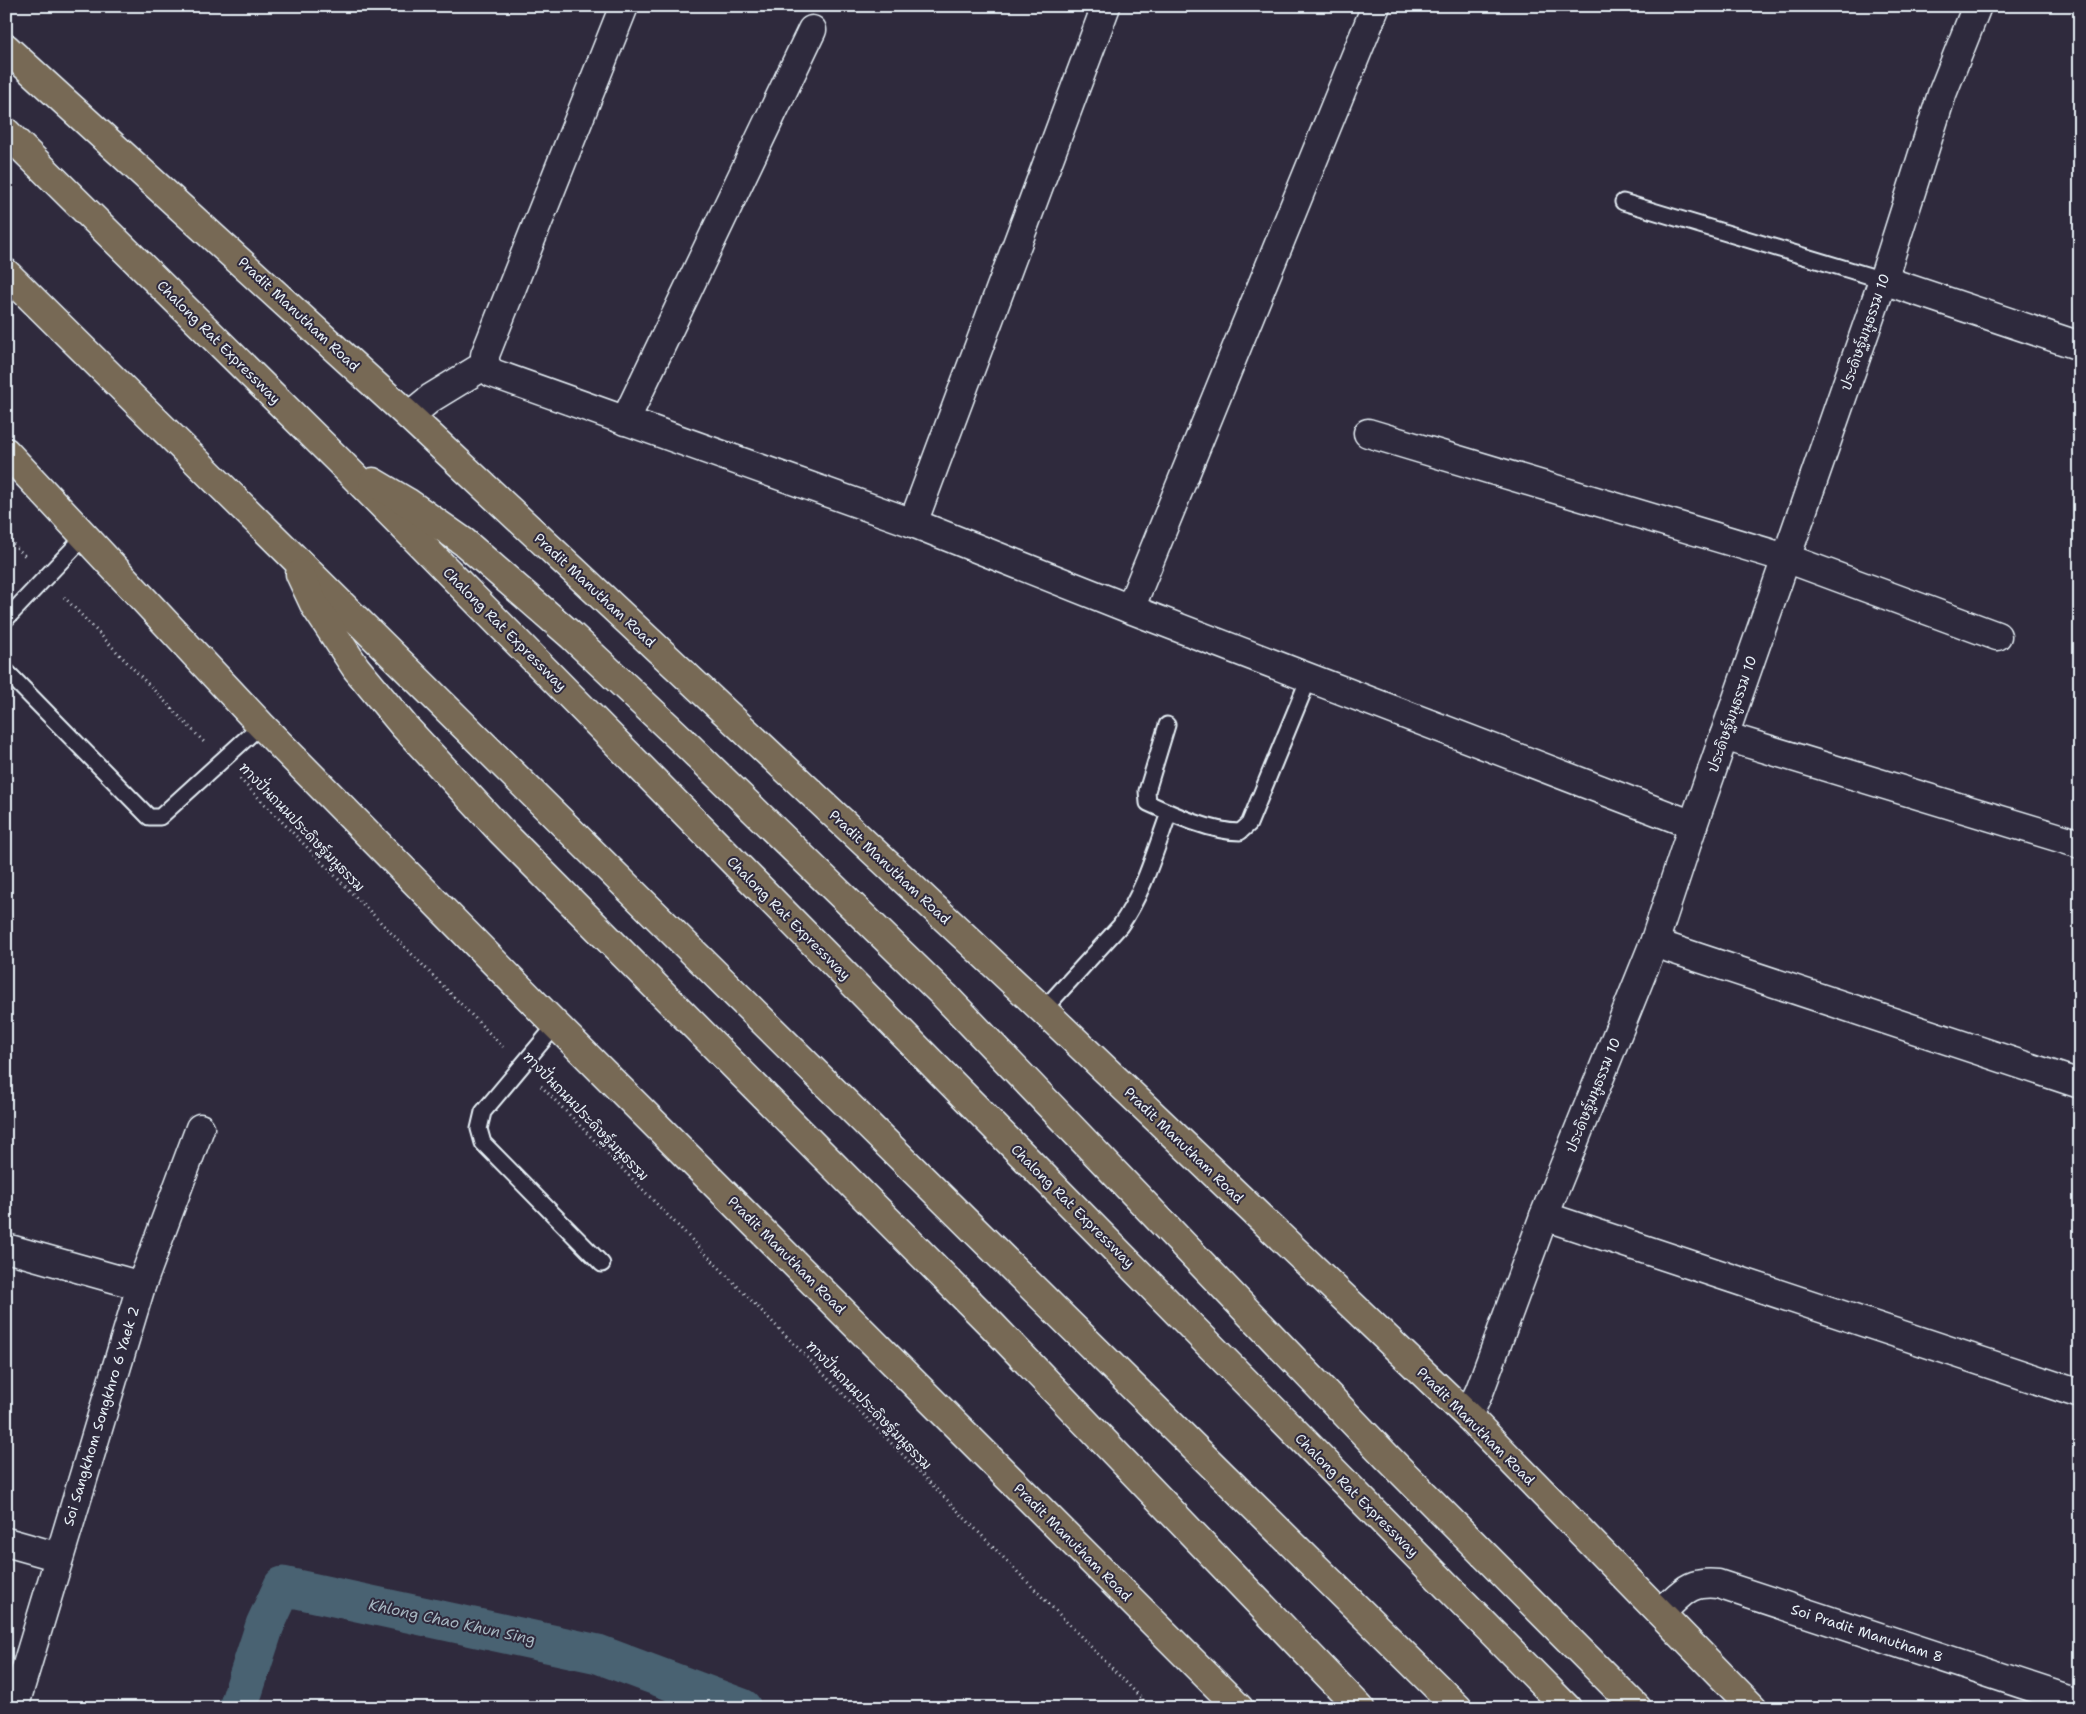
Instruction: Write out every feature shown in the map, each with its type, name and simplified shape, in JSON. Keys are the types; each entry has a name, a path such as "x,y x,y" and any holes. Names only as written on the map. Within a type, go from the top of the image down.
{"main road":[{"name":"Pradit Manutham Road","path":"6,48 409,416 1043,1010 1468,1416 1661,1612 1752,1708"},
{"name":"Chalong Rat Expressway","path":"6,132 339,462 1567,1708"},
{"path":"6,272 292,557 1121,1373 1458,1708"},
{"name":"Pradit Manutham Road","path":"6,452 261,725 556,1025 1239,1708"},
{"path":"339,462 407,502 464,542 572,636 682,740 945,996 1387,1457 1637,1708"},
{"path":"292,557 315,606 356,668 404,726 488,817 993,1326 1360,1708"}],"street":[{"path":"409,416 431,398 485,365 488,349 624,6"},
{"path":"913,523 1106,6"},
{"path":"1130,609 1376,6"},
{"name":"ประดิษฐ์มนูธรรม 10","path":"1468,1416 1480,1390 1544,1216 1654,943 1693,825 1883,280 1942,94 1978,6"},
{"path":"625,421 812,30"},
{"path":"1883,280 2078,339"},
{"path":"485,365 492,372 506,379 913,523 1130,609 1693,825"},
{"path":"1368,433 1786,558 1997,636"},
{"path":"1724,736 2080,844"},
{"path":"1654,943 2080,1084"},
{"name":"Soi Sangkhom Songkhro 6 Yaek 2","path":"14,1708 15,1672 59,1557 141,1286 200,1128"},
{"path":"1544,1216 2080,1394"},
{"path":"6,1248 141,1286"},
{"path":"6,1542 59,1557"},
{"name":"Soi Pradit Manutham 8","path":"1661,1612 1692,1584 1703,1582 1718,1584 2080,1703"}],"lane":[{"path":"1624,202 1883,280"},
{"path":"6,618 85,536"},
{"path":"6,671 149,817 160,817 261,725"},
{"path":"1167,725 1146,791 1148,803 1227,832 1240,832 1249,824 1309,678"},
{"path":"1043,1010 1120,926 1128,914 1136,900 1169,812"},
{"path":"556,1025 482,1112 479,1129 483,1143 602,1264"}],"path":[{"name":"ทางปั่นถนนประดิษฐ์มนูธรรม","path":"6,537 521,1066 1151,1708"}],"waterway":[{"name":"Khlong Chao Khun Sing","path":"238,1708 265,1625 283,1586 598,1654 742,1708"}]}
